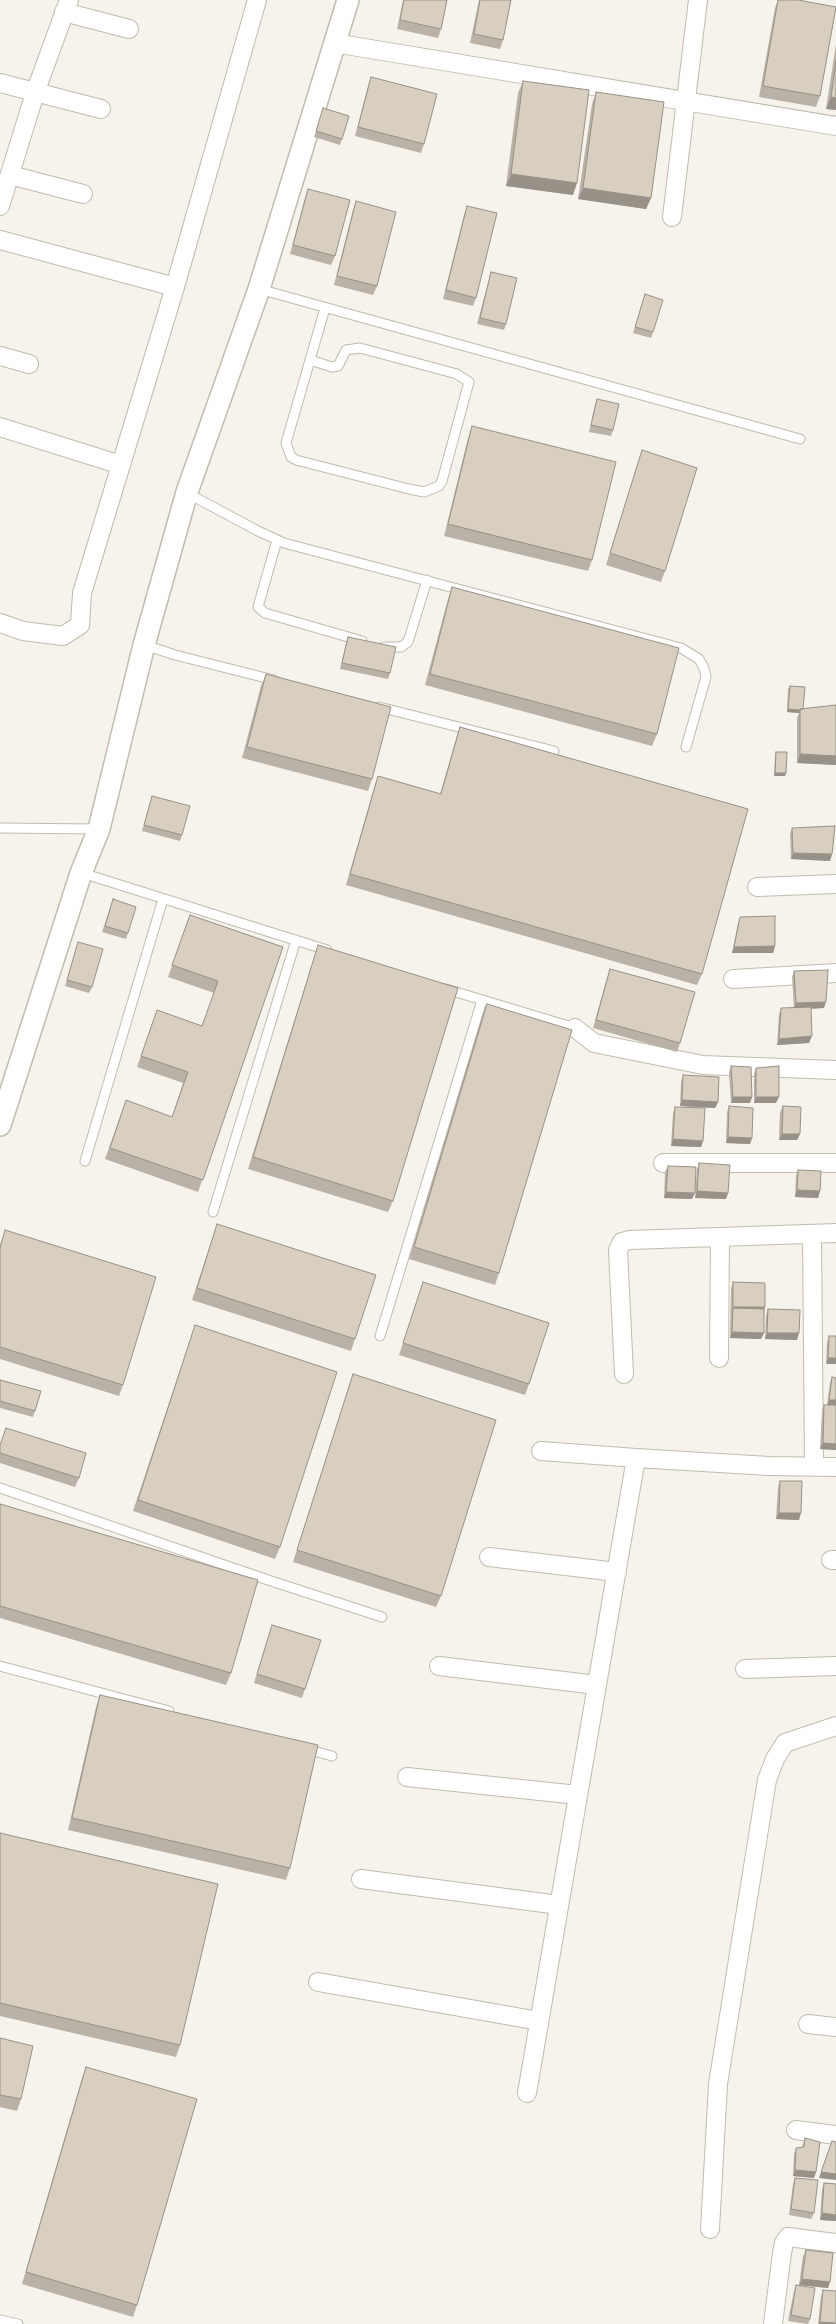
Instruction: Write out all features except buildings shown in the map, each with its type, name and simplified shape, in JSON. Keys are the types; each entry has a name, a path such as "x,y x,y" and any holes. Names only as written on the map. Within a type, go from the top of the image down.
{"street":[{"path":"0,623 23,631 63,636 80,625 82,593 175,287 257,0"},
{"path":"0,1125 81,873 99,829 144,645 187,492 259,289 348,0"},
{"path":"672,217 698,0"},
{"path":"0,206 35,93 67,6 129,29"},
{"path":"334,43 836,126"},
{"path":"0,83 101,109"},
{"path":"10,175 83,194"},
{"path":"0,240 175,287"},
{"path":"0,356 29,364"},
{"path":"0,427 121,465"},
{"path":"757,887 836,884"},
{"path":"734,979 836,973"},
{"path":"575,1028 594,1043 703,1065 836,1070"},
{"path":"663,1163 836,1163"},
{"path":"624,1374 618,1250 622,1242 630,1240 836,1233"},
{"path":"812,1234 814,1466"},
{"path":"719,1358 720,1238"},
{"path":"542,1452 836,1467"},
{"path":"527,2093 636,1458"},
{"path":"489,1557 617,1572"},
{"path":"439,1666 597,1685"},
{"path":"745,1669 836,1666"},
{"path":"710,2229 718,2084 767,1780 775,1759 785,1743 836,1726"},
{"path":"407,1777 578,1795"},
{"path":"361,1878 559,1905"},
{"path":"318,1982 539,2021"},
{"path":"808,2024 836,2027"},
{"path":"796,2130 836,2135"},
{"path":"773,2324 782,2253 788,2237 836,2243"}],"lane":[{"path":"259,289 800,439"},
{"path":"310,360 332,367 338,366 346,350 360,348 464,377 469,382 468,388 439,486 424,492 409,489 296,460 287,451 286,443 325,308"},
{"path":"187,492 277,540 670,645 690,653 699,659 706,677 686,747"},
{"path":"277,540 258,607 265,613 375,645 393,648 401,647 408,642 426,580"},
{"path":"144,645 175,656 279,682"},
{"path":"374,706 554,751"},
{"path":"0,828 99,829"},
{"path":"81,873 333,952"},
{"path":"85,1161 163,899"},
{"path":"213,1212 296,940"},
{"path":"436,985 575,1028"},
{"path":"380,1336 482,1000"},
{"path":"0,1488 382,1617"},
{"path":"0,1666 180,1714"},
{"path":"294,1745 332,1756"},
{"path":"0,2320 18,2324"}]}
